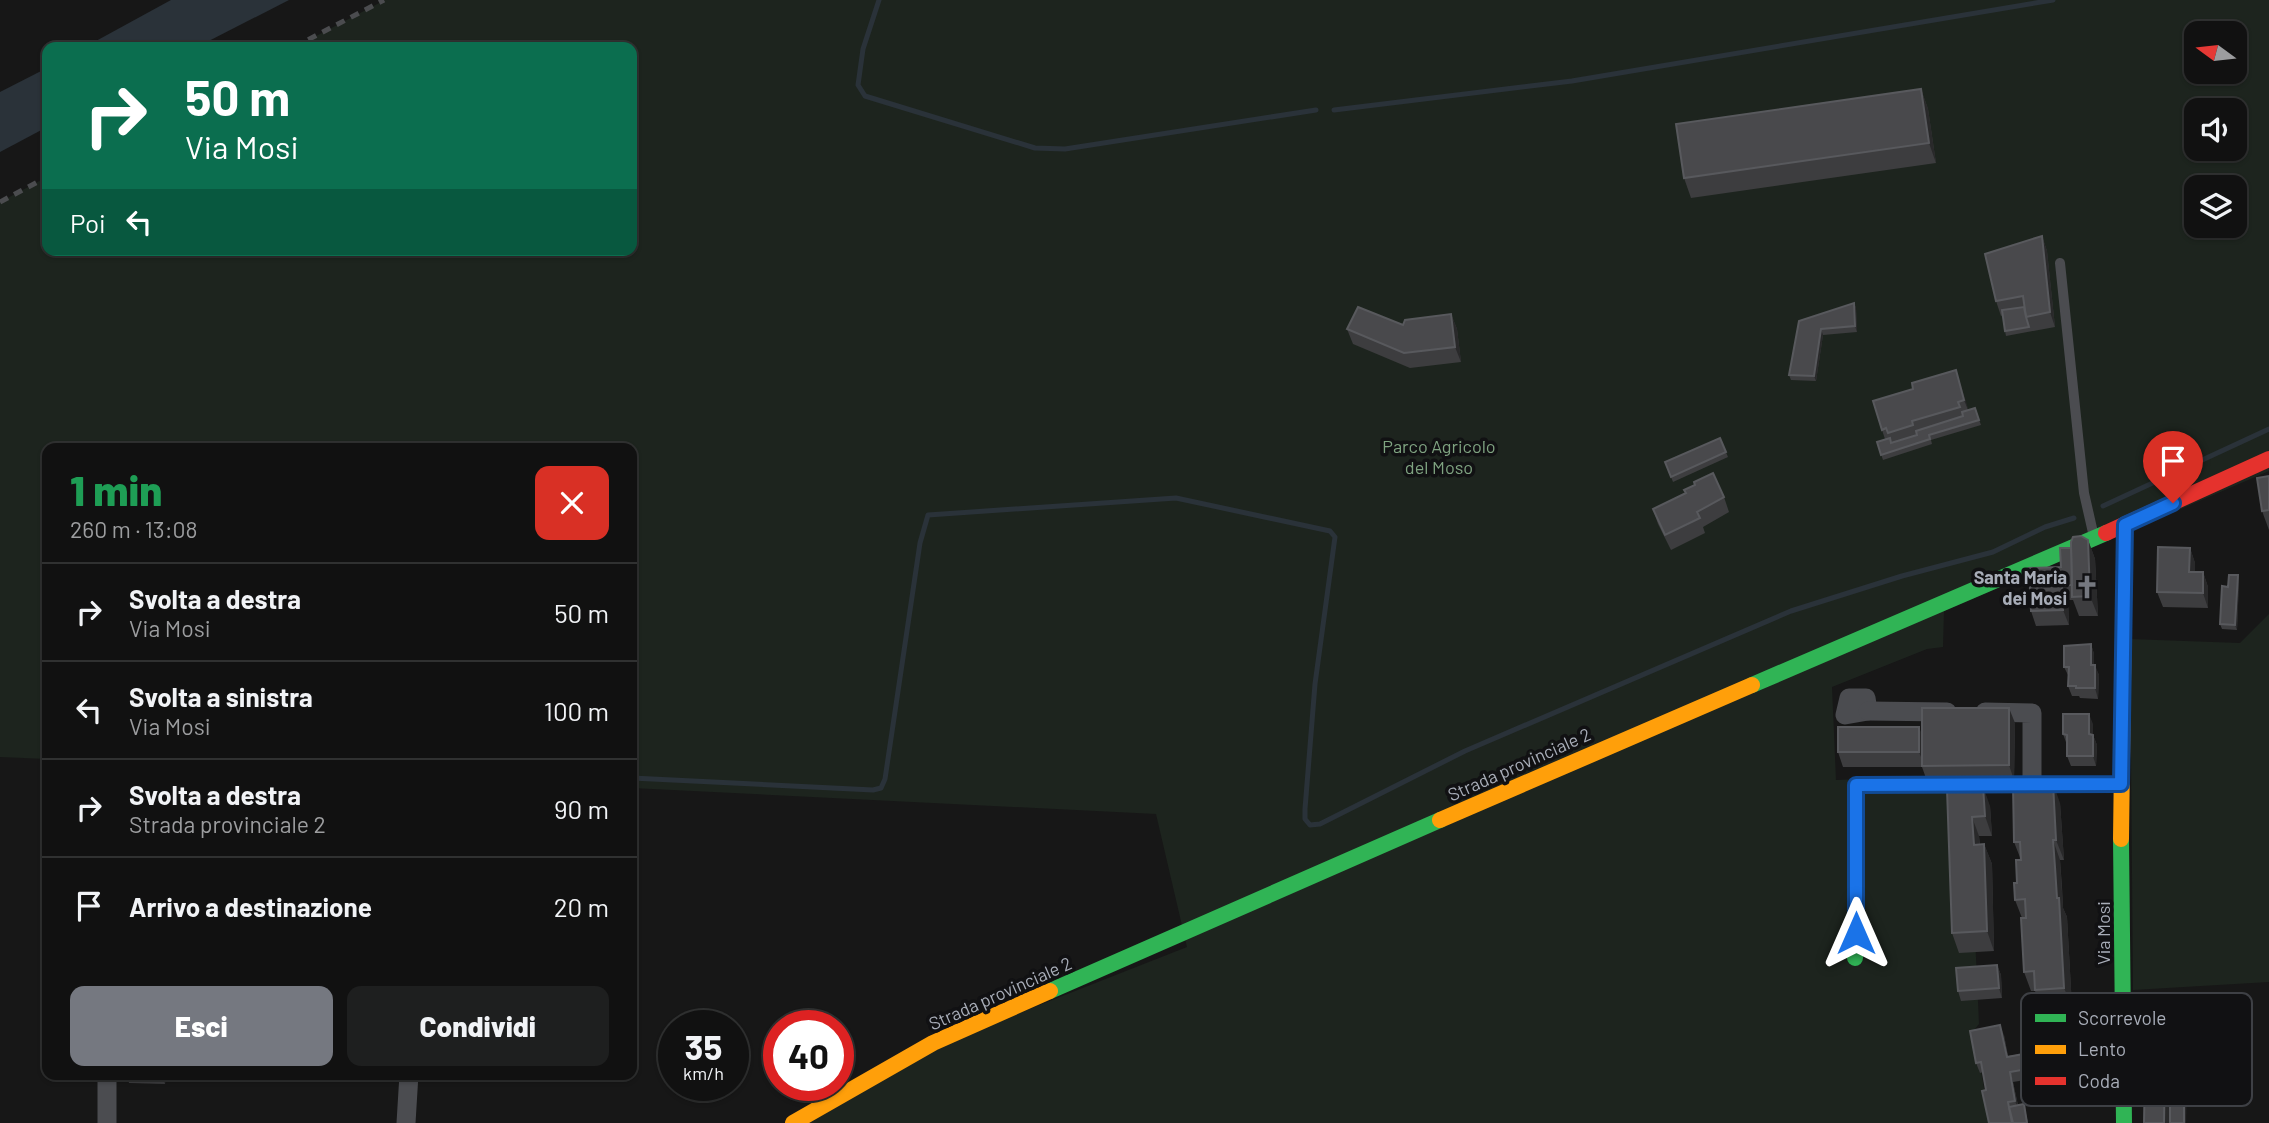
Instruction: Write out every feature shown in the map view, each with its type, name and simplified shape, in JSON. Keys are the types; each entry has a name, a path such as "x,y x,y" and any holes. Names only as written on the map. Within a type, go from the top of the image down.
{"main road":[{"name":"Strada provinciale 2","path":"793,1123 933,1043 1379,845 2125,525 2269,459"},
{"name":"Via Mosi","path":"2123,993 2121,784 2125,525"},
{"path":"1856,958 1856,785 2121,784"}],"street":[{"path":"1868,711 2032,713 2032,784"},
{"path":"107,1080 107,1123"},
{"path":"406,1123 409,1080"}],"lane":[{"path":"2060,263 2084,493 2094,538"}],"green space":[{"name":"Parco Agricolo del Moso","path":"385,0 2269,0 2269,471 1944,611 1943,647 1927,649 1832,687 1836,780 1961,775 1969,801 1979,1024 1974,1030 1990,1123 799,1123 836,1101 854,1101 854,1090 917,1053 1187,947 1156,814 637,788 637,443 42,443 42,759 0,757 0,202 42,180 42,256 637,256 637,42 305,42"},
{"path":"2269,614 2269,982 2133,990 2130,639 2240,643"}],"shaded area":[{"path":"171,0 289,0 207,42 94,42"},
{"path":"42,71 42,130 0,152 0,92"}],"building":[{"path":"1921,89 1929,143 1684,178 1676,124"},
{"path":"2042,236 2050,312 2026,317 2023,296 1996,301 1985,254"},
{"path":"1854,303 1855,326 1821,329 1814,376 1789,375 1799,321"},
{"path":"1358,307 1403,325 1405,320 1451,314 1455,347 1404,353 1347,329"},
{"path":"2024,307 2029,327 2005,331 2002,310"},
{"path":"1956,370 1964,400 1958,402 1960,407 1912,421 1913,425 1888,433 1886,428 1882,430 1873,401 1913,389 1912,383"},
{"path":"1975,408 1979,420 1929,435 1930,439 1881,455 1877,442 1890,438 1891,443 1917,435 1916,431 1963,416 1962,412"},
{"path":"1720,438 1726,452 1671,477 1665,462"},
{"path":"1713,473 1724,497 1697,512 1700,518 1665,535 1653,509 1686,493 1684,490 1695,485 1694,482"},
{"path":"2269,476 2269,510 2262,511 2257,478"},
{"path":"2081,536 2088,540 2090,596 2072,597 2071,542 2073,537"},
{"path":"2158,547 2190,548 2189,572 2203,572 2203,593 2157,592"},
{"path":"2060,548 2071,548 2072,585 2062,585 2063,610 2031,611 2029,568 2061,567"},
{"path":"2229,575 2238,575 2235,625 2220,624 2222,586 2228,587"},
{"path":"2091,644 2095,688 2068,686 2069,667 2064,667 2064,646"},
{"path":"1922,708 2009,708 2009,765 1922,766"},
{"path":"2063,714 2089,714 2093,756 2067,756"},
{"path":"1838,727 1919,727 1919,752 1838,752"},
{"path":"2053,783 2056,840 2053,840 2064,988 2035,990 2034,971 2024,972 2021,918 2026,918 2025,899 2015,900 2016,860 2021,860 2020,842 2014,842 2013,785"},
{"path":"1983,786 1985,816 1972,817 1974,845 1984,844 1987,931 1952,933 1947,789"},
{"path":"1997,965 1999,988 1958,991 1956,968"},
{"path":"2000,1025 2007,1057 2021,1054 2021,1070 2010,1072 2015,1101 2008,1102 2012,1123 1989,1123 1982,1091 1986,1090 1981,1062 1976,1063 1970,1031"},
{"path":"2024,1106 2027,1123 2013,1123 2009,1107"},
{"path":"2144,1106 2164,1106 2164,1123 2144,1123"},
{"path":"2170,1106 2184,1106 2184,1123 2170,1123"}],"waterway":[{"path":"879,0 863,49 858,85 865,96 1035,148 1065,149 1316,110"},
{"path":"1334,110 1572,81 2053,0"},
{"path":"2103,506 2269,429"},
{"path":"637,778 873,790 881,788 885,779 920,543 928,515 1176,498 1330,531 1335,537 1315,684 1305,809 1305,819 1310,825 1320,824 1465,751 1791,611 1902,576 1993,552 2045,527 2074,518"}],"railway":[{"path":"304,42 384,0"},
{"path":"0,202 42,180"}],"traffic: fast":[{"path":"1752,685 2106,533"},
{"path":"1855,958 1856,785 2121,784"},
{"path":"1050,991 1440,820"},
{"path":"2121,839 2123,993"},
{"path":"2124,1106 2124,1123"}],"traffic: slow":[{"path":"2121,839 2125,525"},
{"path":"1440,820 1752,685"},
{"path":"793,1123 933,1043 1050,991"}],"traffic: jam":[{"path":"2106,533 2269,459"}],"place":[{"name":"Santa Maria dei Mosi","path":"2087,587"}],"route":[{"path":"1856,933 1856,785 2121,784 2125,525 2173,503"}]}
